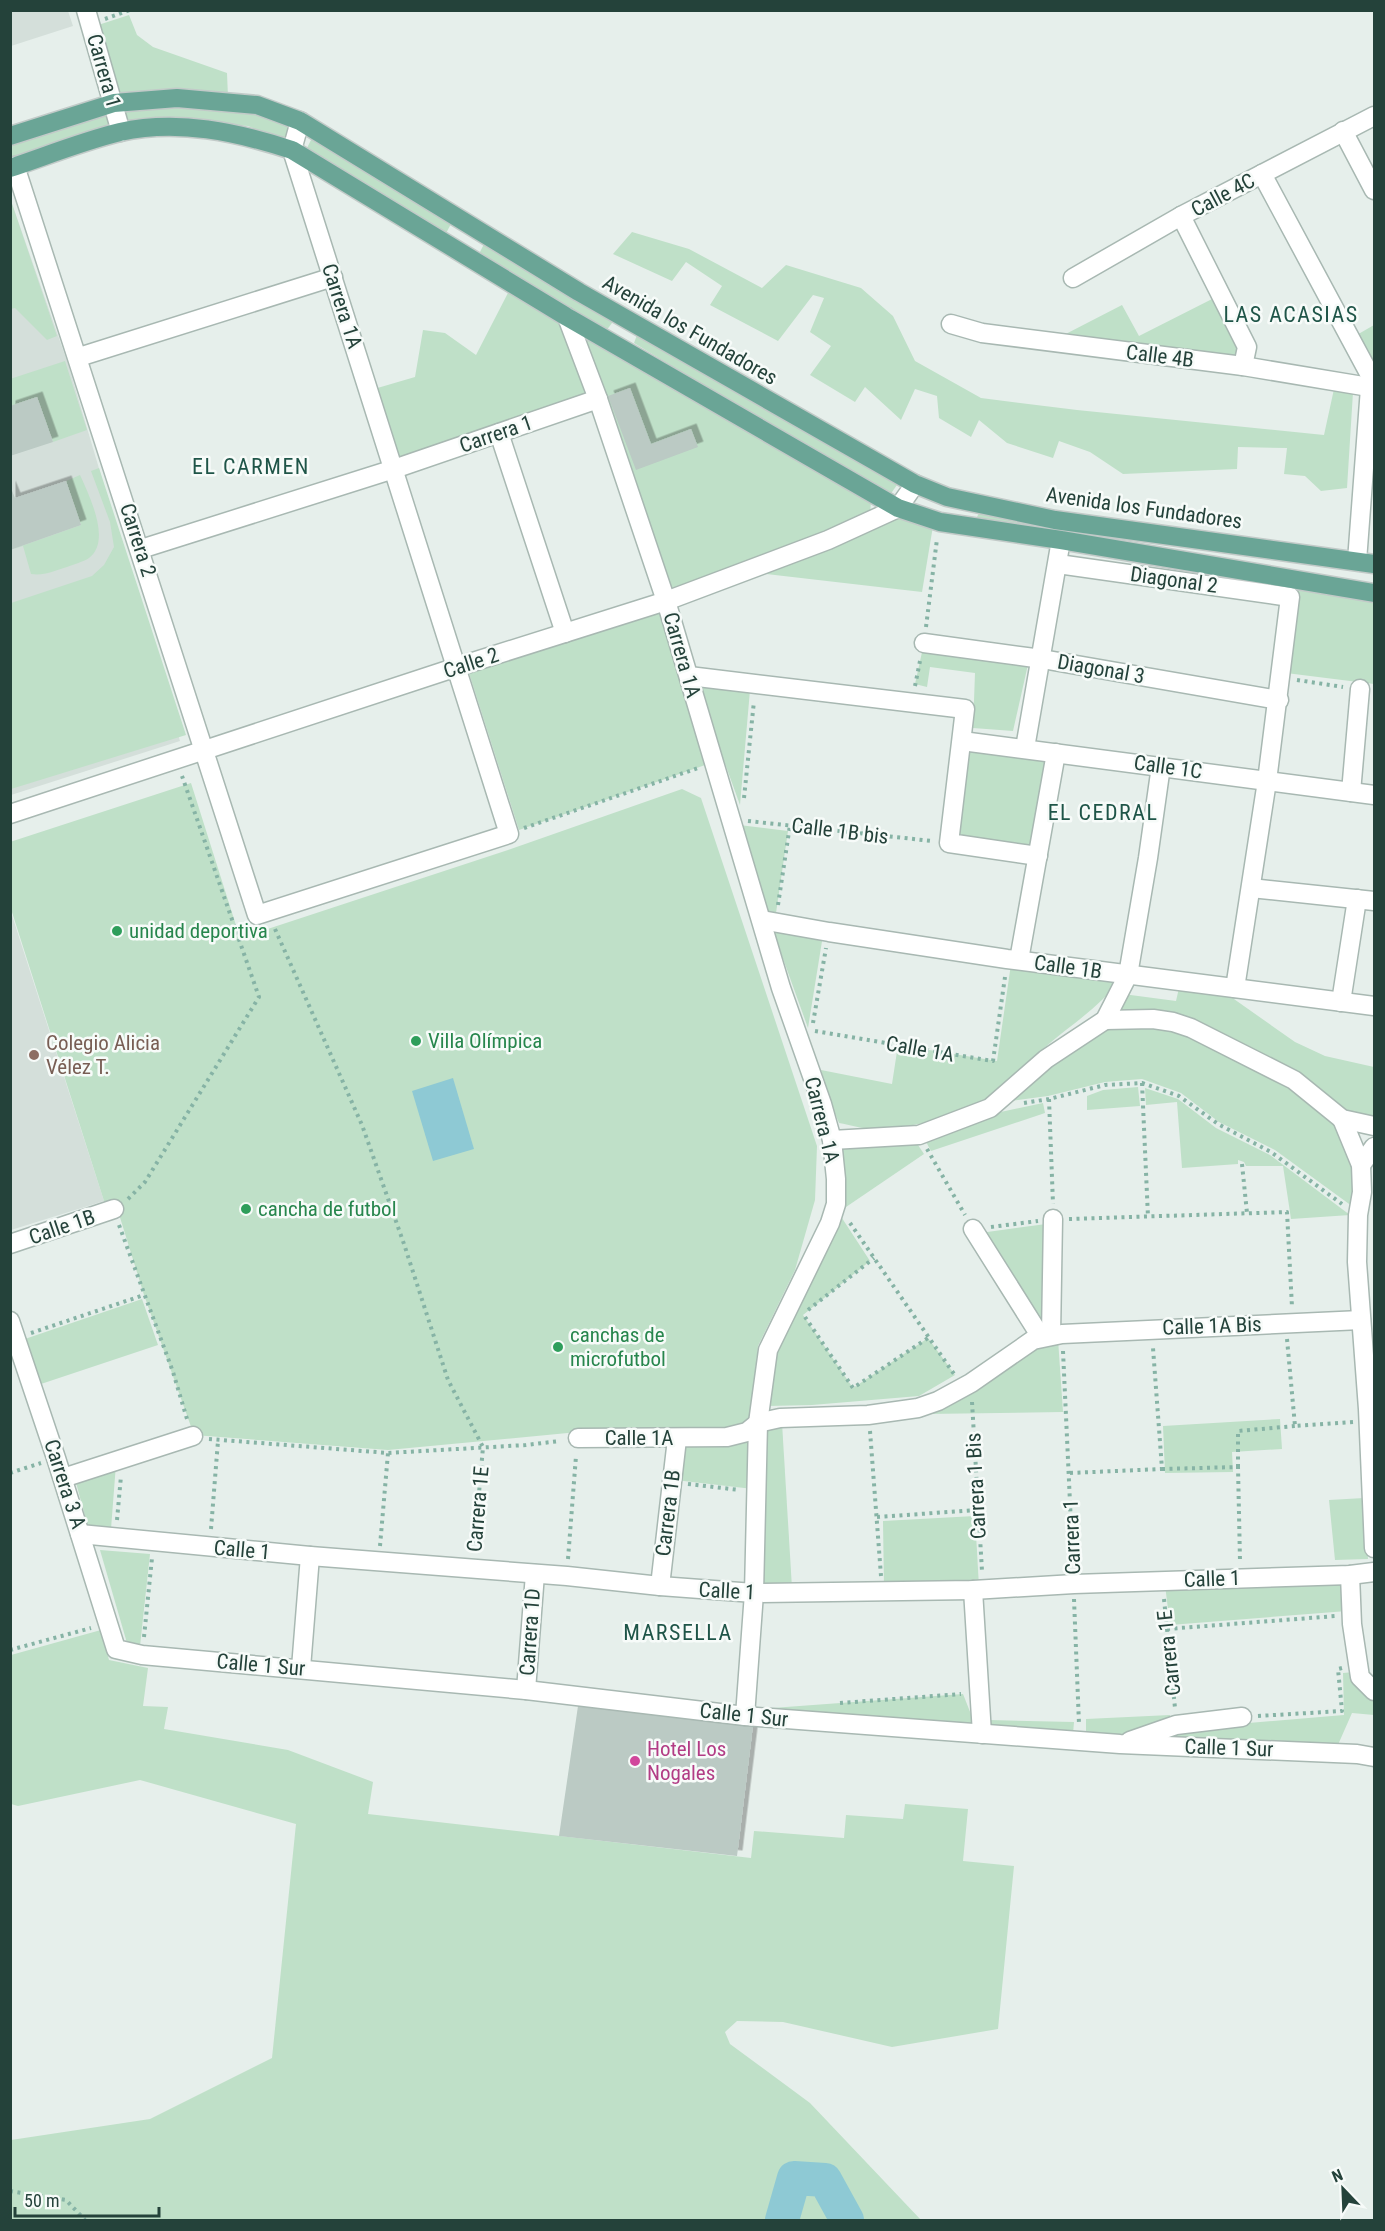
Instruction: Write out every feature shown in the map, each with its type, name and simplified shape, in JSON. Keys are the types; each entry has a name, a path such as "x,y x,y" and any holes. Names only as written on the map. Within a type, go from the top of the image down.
{"main road":[{"name":"Avenida los Fundadores","path":"10,136 114,103 177,98 257,105 300,121 579,292 915,484 947,497 1055,520 1366,563"},
{"name":"Avenida los Fundadores","path":"13,167 121,132 154,128 209,128 250,136 292,150 567,317 898,508 940,522 1374,593"}],"street":[{"name":"Carrera 1","path":"88,17 121,132"},
{"name":"Calle 4C","path":"1073,278 1181,216 1374,116"},
{"path":"292,150 300,121"},
{"path":"1343,131 1374,190"},
{"name":"Carrera 1A","path":"292,150 509,834"},
{"name":"Carrera 2","path":"13,167 79,357 203,750 262,914"},
{"path":"1262,174 1372,377 1366,563"},
{"path":"1181,216 1247,347 1243,366"},
{"path":"79,357 333,277"},
{"path":"567,317 598,399 666,601"},
{"name":"Calle 4B","path":"951,324 982,333 1243,366 1372,377"},
{"name":"Carrera 1","path":"141,549 394,469 598,399"},
{"path":"499,433 565,633"},
{"path":"898,508 915,484"},
{"name":"Calle 2","path":"10,814 666,601 828,540 898,508"},
{"path":"1025,748 1061,540"},
{"name":"Diagonal 2","path":"1058,564 1290,597 1281,678"},
{"name":"Carrera 1A","path":"666,601 713,763 736,819 769,921 781,988 822,1104 832,1140 836,1179 837,1204 830,1223 768,1350 758,1423 754,1593 745,1716"},
{"name":"Diagonal 3","path":"924,643 1042,659 1278,700"},
{"path":"688,676 965,709 950,843 1038,856"},
{"path":"1235,988 1268,781 1281,678"},
{"path":"1351,792 1360,689"},
{"name":"Calle 1C","path":"962,741 1374,795"},
{"path":"1013,960 1038,856 1056,753"},
{"path":"832,1140 919,1136 990,1108 1046,1059 1105,1020 1128,975 1161,766"},
{"path":"262,914 509,834"},
{"path":"1251,888 1366,900 1341,1002"},
{"name":"Calle 1B","path":"769,921 829,933 1013,960 1374,1006"},
{"path":"1105,1020 1153,1019 1191,1028 1294,1080 1342,1119 1374,1126"},
{"path":"1342,1119 1361,1166 1362,1192 1358,1215 1357,1262 1367,1275 1361,1320 1374,1548"},
{"path":"1361,1166 1374,1147"},
{"name":"Calle 1B","path":"10,1244 114,1209"},
{"path":"1051,1335 1053,1219"},
{"path":"973,1229 1051,1335"},
{"name":"Calle 1A Bis","path":"1051,1335 1361,1320"},
{"name":"Carrera 3 A","path":"10,1321 63,1478 116,1649"},
{"name":"Calle 1A","path":"578,1438 727,1437 747,1432 758,1423 780,1418 868,1415 918,1408 938,1401 967,1386 1051,1335"},
{"path":"63,1478 193,1436"},
{"name":"Carrera 1B","path":"660,1586 677,1439"},
{"name":"Calle 1","path":"81,1534 310,1556 754,1593 978,1590 1074,1584 1350,1575 1374,1572"},
{"path":"301,1668 310,1556"},
{"name":"Carrera 1D","path":"526,1690 535,1574"},
{"path":"1350,1575 1351,1615 1360,1677 1374,1691"},
{"path":"978,1590 982,1734"},
{"name":"Calle 1 Sur","path":"116,1649 142,1655 526,1690 745,1716 1120,1744 1374,1756"},
{"path":"1120,1744 1176,1725 1242,1717"}],"path":[{"path":"88,17 130,10"},
{"path":"912,704 924,643 940,522"},
{"path":"1281,678 1360,689"},
{"path":"736,819 756,685"},
{"path":"177,760 259,997 145,1182 114,1209 173,1372 193,1436"},
{"path":"509,834 713,763"},
{"name":"Calle 1B bis","path":"736,819 950,843"},
{"path":"769,921 790,825"},
{"path":"262,914 362,1125 448,1380 483,1447"},
{"name":"Calle 1A","path":"829,933 812,1030 993,1061 1013,960"},
{"path":"990,1108 1049,1099 1105,1085 1142,1083 1179,1096 1218,1124 1271,1152 1358,1215"},
{"path":"1142,1083 1148,1217"},
{"path":"1049,1099 1053,1219"},
{"path":"919,1136 973,1229 1053,1219 1287,1212 1289,1323 1295,1426"},
{"path":"1242,1164 1247,1213"},
{"path":"837,1204 928,1338 967,1386"},
{"path":"874,1258 803,1314 853,1388 928,1338"},
{"path":"16,1338 144,1295"},
{"path":"1151,1329 1162,1469"},
{"name":"Carrera 1","path":"1051,1335 1070,1473 1080,1740"},
{"name":"Carrera 1 Bis","path":"967,1386 977,1510 978,1590"},
{"path":"868,1415 881,1590"},
{"path":"1241,1578 1238,1431 1368,1421"},
{"name":"Calle 1A","path":"193,1436 218,1441 387,1453 526,1445 578,1438"},
{"path":"567,1576 578,1438"},
{"path":"210,1547 218,1441"},
{"name":"Carrera 1E","path":"472,1570 483,1447"},
{"path":"379,1561 387,1453"},
{"path":"10,1473 56,1458"},
{"path":"115,1538 123,1459"},
{"path":"1070,1473 1238,1467"},
{"path":"672,1483 757,1491"},
{"path":"877,1517 977,1510"},
{"path":"142,1655 154,1542"},
{"name":"Carrera 1E","path":"1162,1581 1176,1725"},
{"path":"1167,1629 1351,1615"},
{"path":"10,1650 108,1623"},
{"path":"1242,1717 1342,1711 1338,1669 1359,1668"},
{"path":"839,1703 963,1694 979,1689"},
{"path":"10,2191 66,2200 85,2220"}],"shaded area":[{"path":"10,11 68,11 73,26 11,46"},
{"path":"10,198 68,364 180,741 11,795"},
{"name":"Colegio Alicia Vélez T.","path":"10,909 104,1201 11,1230 10,1230"}],"green space":[{"path":"129,15 137,35 153,47 227,73 228,97 116,99 95,26"},
{"path":"180,106 250,109 294,124 288,142 248,126 181,121 124,125 120,108"},
{"path":"110,108 115,129 11,163 10,142"},
{"path":"312,138 451,224 445,235 306,150"},
{"path":"10,198 57,336 47,340 15,308 11,309"},
{"path":"632,232 689,249 762,288 786,265 861,288 893,316 915,361 981,398 1324,435 1334,389 1353,392 1347,488 1321,491 1305,476 1284,474 1287,448 1238,447 1237,469 1123,474 1090,452 1059,441 1053,458 1007,443 979,420 971,437 939,418 937,396 915,389 901,420 865,387 855,402 810,375 831,346 810,332 824,298 813,295 778,341 710,305 722,286 686,262 672,281 613,254"},
{"path":"484,244 615,319 606,331 479,254"},
{"path":"509,291 563,320 589,395 397,461 374,389 415,377 423,330 445,333 476,355"},
{"path":"1218,296 1244,347 1240,363 1056,339 1122,305 1139,336"},
{"path":"1374,325 1374,356 1371,366 1355,336"},
{"path":"579,335 871,500 870,516 668,593"},
{"path":"637,335 899,482 890,495 634,343"},
{"path":"65,361 87,430 53,442 37,397 11,406 10,379"},
{"path":"99,468 186,735 11,789 11,603 92,576 104,565 114,547 110,522 91,471"},
{"path":"80,475 97,518 99,541 96,550 89,558 78,563 49,573 31,574 23,546 10,550 81,525 66,481"},
{"path":"980,511 1054,527 1052,532 976,519"},
{"path":"898,515 933,526 922,592 758,573"},
{"path":"1297,589 1374,602 1374,684 1286,673"},
{"path":"659,610 708,764 519,830 469,673"},
{"path":"924,643 1029,660 1013,731 973,728 975,673 930,667 927,687 915,684"},
{"path":"697,686 750,690 740,805"},
{"path":"970,747 1051,759 1034,854 958,842"},
{"path":"191,783 240,938 508,850 682,789 701,798 817,1146 815,1200 795,1270 758,1346 750,1418 736,1432 578,1432 388,1450 194,1435 144,1295 118,1211 104,1201 11,909 10,842"},
{"path":"739,825 788,831 776,913 766,913"},
{"path":"772,928 823,935 808,1028"},
{"path":"1011,964 1121,978 1097,1005 978,1106 951,1117 903,1127 870,1129 839,1123 821,1070 892,1084 898,1045 997,1061"},
{"path":"1179,988 1224,992 1295,1042 1325,1056 1374,1067 1374,1122 1345,1116 1173,1017 1112,1017 1123,994 1176,1001"},
{"path":"1105,1025 1171,1027 1289,1083 1337,1120 1356,1166 1356,1209 1275,1150 1219,1122 1181,1093 1142,1079 1105,1082 1048,1096 1003,1102"},
{"path":"1138,1087 1140,1106 1087,1110 1087,1096 1103,1090"},
{"path":"1145,1088 1178,1099 1216,1128 1270,1155 1350,1215 1291,1219 1283,1166 1246,1166 1244,1162 1238,1160 1238,1164 1182,1168 1177,1102 1146,1105"},
{"path":"1043,1103 1045,1113 931,1151 925,1140 996,1113"},
{"path":"914,1139 924,1154 846,1207 842,1200 837,1145"},
{"path":"838,1212 870,1261 803,1315 853,1388 928,1338 955,1375 919,1396 812,1405 768,1406 772,1355"},
{"path":"1046,1224 1048,1333 980,1233"},
{"path":"142,1299 158,1345 38,1385 22,1340"},
{"path":"1058,1339 1063,1412 926,1414 1029,1348"},
{"path":"1280,1419 1282,1449 1232,1452 1233,1472 1165,1473 1163,1426"},
{"path":"782,1423 792,1588 759,1588 762,1427"},
{"path":"756,1428 753,1489 675,1480 679,1442"},
{"path":"116,1464 111,1529 88,1527 75,1479"},
{"path":"1364,1498 1368,1559 1335,1560 1329,1500"},
{"path":"975,1516 979,1587 884,1587 883,1521"},
{"path":"100,1550 150,1554 140,1646 127,1643"},
{"path":"1346,1579 1347,1611 1170,1625 1165,1585"},
{"path":"101,1630 109,1660 148,1668 143,1706 168,1707 164,1729 288,1750 373,1782 368,1814 751,1858 754,1831 844,1838 846,1815 903,1819 905,1804 968,1809 963,1861 1014,1866 998,2029 892,2047 783,2022 737,2021 725,2032 730,2044 810,2103 921,2220 11,2220 11,2140 150,2119 272,2058 296,1824 140,1780 18,1806 11,1804 11,1655"},
{"path":"1354,1672 1374,1694 1374,1715 1352,1713 1337,1747 1148,1740 1178,1729 1344,1715 1343,1673"},
{"path":"963,1694 976,1727 759,1709"},
{"path":"1170,1715 1170,1723 1125,1737 1086,1734 1086,1719"},
{"path":"989,1720 1074,1722 1073,1734 989,1729"}],"water":[{"path":"453,1078 474,1149 433,1161 412,1091"}],"building":[{"path":"630,388 651,444 691,429 698,447 636,470 608,396"},
{"path":"37,397 53,442 10,456 10,406"},
{"path":"66,481 81,525 10,550 10,486 15,498"},
{"path":"578,1706 753,1725 737,1856 559,1836"}],"waterway":[{"path":"782,2220 794,2178 825,2180 847,2220"}],"place":[{"name":"unidad deportiva","path":"117,931"},
{"name":"Villa Olímpica","path":"416,1041"},
{"name":"Colegio Alicia Vélez T.","path":"34,1055"},
{"name":"cancha de futbol","path":"246,1209"},
{"name":"canchas de microfutbol","path":"558,1347"},
{"name":"Hotel Los Nogales","path":"635,1761"}],"district":[{"name":"LAS ACASIAS","path":"1291,314"},
{"name":"EL CARMEN","path":"251,466"},
{"name":"EL CEDRAL","path":"1103,812"},
{"name":"MARSELLA","path":"678,1632"}]}
